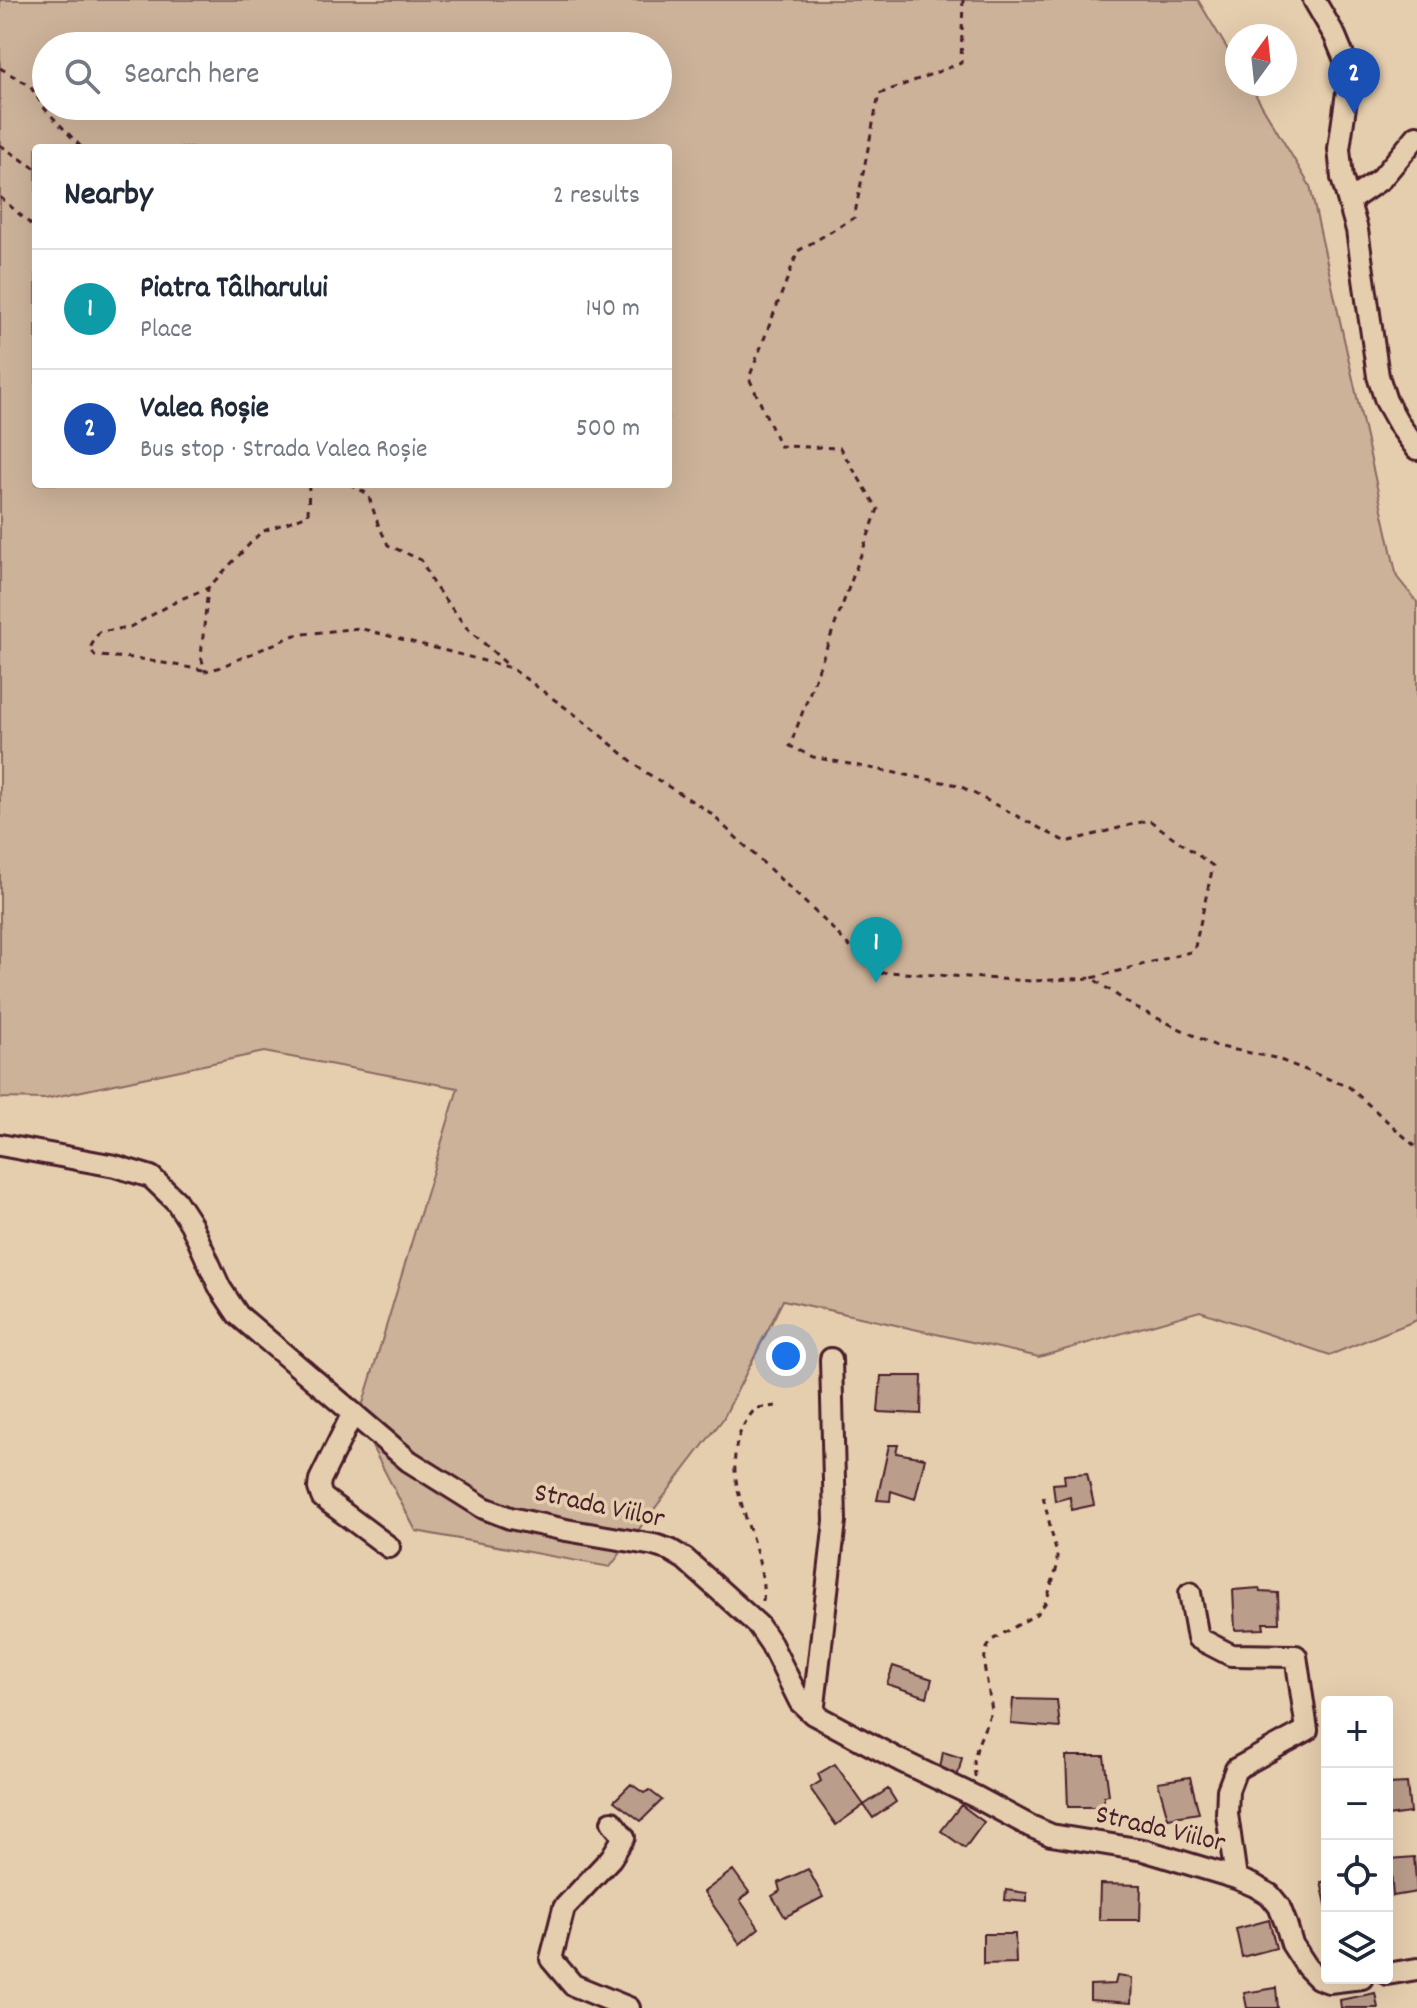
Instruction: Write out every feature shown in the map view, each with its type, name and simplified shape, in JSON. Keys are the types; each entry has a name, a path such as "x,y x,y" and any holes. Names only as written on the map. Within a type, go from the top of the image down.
{"street":[{"path":"1314,0 1345,60 1348,85 1339,149 1342,178 1357,230 1378,376 1386,401 1417,449"},
{"path":"1349,201 1381,179 1417,136"},
{"name":"Strada Viilor","path":"0,1145 115,1166 151,1177 176,1201 191,1224 220,1288 238,1315 409,1461 484,1508 510,1518 670,1550 685,1559 758,1625 800,1702 813,1714 1051,1835 1143,1850 1255,1886 1270,1895 1279,1906 1299,1958 1321,1979"},
{"path":"813,1714 835,1521 831,1359"},
{"path":"353,1413 319,1488 322,1497 389,1547"},
{"path":"1190,1593 1198,1638 1231,1655 1296,1656 1307,1730 1236,1769 1228,1790 1227,1814 1236,1878"},
{"path":"612,1822 624,1837 611,1858 564,1908 551,1959 573,1985 629,2008"},
{"path":"1393,1973 1417,1969"}],"path":[{"path":"357,488 368,494 388,545 421,560 433,584 467,628 511,668 577,716 645,772 708,811 827,923 877,975 887,972 1032,981 1092,978 1194,951 1213,866 1149,820 1066,842 958,785 813,757 790,746 878,509 840,448 780,446 749,378 798,251 854,218 879,94 961,63 963,0"},
{"path":"0,68 32,89"},
{"path":"55,120 78,144"},
{"path":"0,145 32,166"},
{"path":"0,197 32,225"},
{"path":"310,488 308,515 261,532 208,588 130,627 99,632 90,648 95,656 135,658 205,671 295,635 359,628 511,668"},
{"path":"205,671 201,656 208,588"},
{"path":"1092,978 1134,1007 1216,1046 1275,1058 1349,1087 1417,1148"},
{"path":"758,1625 763,1590 759,1565 735,1482 733,1459 747,1418 756,1408 777,1406"},
{"path":"976,1797 974,1760 992,1710 984,1665 987,1648 992,1640 1038,1613 1046,1602 1057,1567 1043,1496"}],"shaded area":[{"path":"0,0 1198,0 1225,45 1225,96 1256,96 1310,186 1397,577 1417,602 1417,1320 1330,1355 1200,1311 1039,1357 783,1300 723,1419 610,1567 416,1531 358,1420 458,1088 264,1052 45,1099 0,1098"}],"building":[{"path":"881,1376 922,1376 921,1414 878,1412"},
{"path":"889,1445 898,1445 896,1453 925,1458 915,1499 891,1491 890,1501 877,1500"},
{"path":"1087,1473 1094,1505 1071,1510 1070,1497 1055,1501 1053,1484 1065,1483 1064,1475"},
{"path":"1259,1588 1260,1592 1278,1593 1279,1623 1263,1623 1264,1629 1235,1630 1233,1590"},
{"path":"893,1666 932,1679 927,1697 887,1684"},
{"path":"1013,1699 1057,1700 1060,1728 1011,1724"},
{"path":"943,1752 962,1758 957,1778 940,1768"},
{"path":"1066,1756 1104,1756 1109,1795 1104,1796 1104,1807 1068,1807"},
{"path":"835,1764 864,1805 836,1825 810,1788 821,1781 818,1774"},
{"path":"1190,1777 1199,1813 1168,1818 1158,1782"},
{"path":"1407,1783 1410,1813 1393,1815 1393,1784"},
{"path":"631,1784 644,1793 649,1790 662,1800 641,1821 614,1801"},
{"path":"888,1789 896,1802 873,1818 864,1805"},
{"path":"961,1805 984,1822 965,1848 941,1831"},
{"path":"1414,1857 1417,1892 1393,1896 1393,1859"},
{"path":"808,1869 823,1897 785,1917 772,1896 780,1891 778,1883"},
{"path":"733,1870 749,1892 740,1900 759,1928 740,1944 704,1892"},
{"path":"1100,1884 1141,1885 1140,1920 1099,1920"},
{"path":"1006,1890 1027,1893 1027,1902 1005,1900"},
{"path":"1269,1920 1276,1948 1242,1957 1236,1929"},
{"path":"983,1934 1015,1934 1016,1963 983,1964"},
{"path":"1117,1976 1132,1978 1131,2003 1090,2000 1090,1985 1115,1984"},
{"path":"1276,1988 1278,2008 1247,2008 1244,1993"},
{"path":"1375,1993 1378,2008 1341,2008 1340,2000"}],"place":[{"name":"Valea Roșie","path":"1354,114"},
{"name":"Piatra Tâlharului","path":"876,983"}]}
